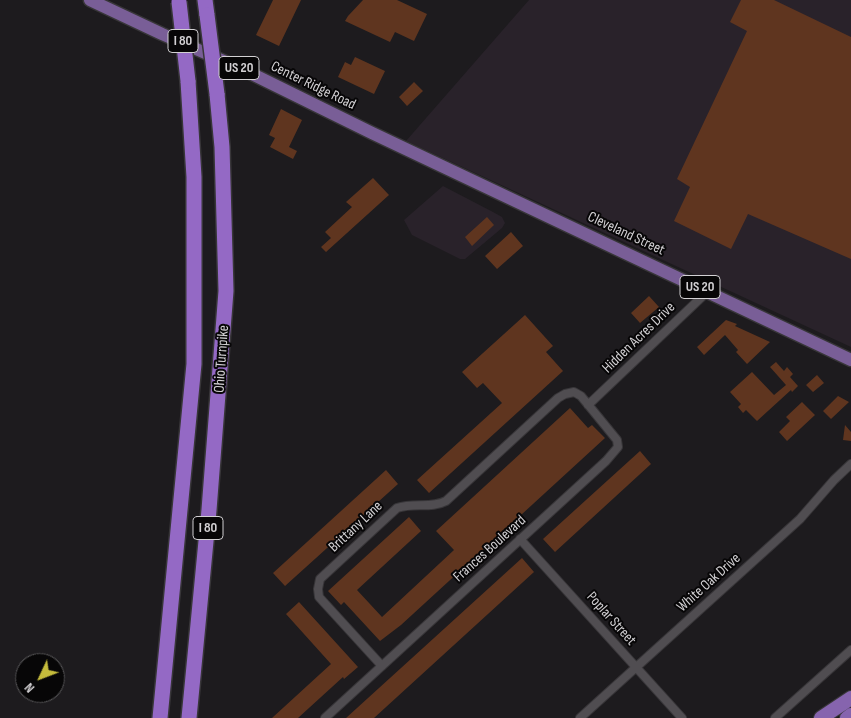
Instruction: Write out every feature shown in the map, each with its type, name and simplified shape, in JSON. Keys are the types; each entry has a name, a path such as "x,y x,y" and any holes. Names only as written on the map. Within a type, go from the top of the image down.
{"highway":[{"name":"Ohio Turnpike","path":"160,718 194,364 194,177 188,81 178,1"},
{"name":"Ohio Turnpike","path":"189,718 210,500 226,291 222,147 206,7"},
{"path":"821,718 851,698"},
{"path":"847,718 851,715"}],"main road":[{"name":"Center Ridge Road","path":"90,0 244,70 386,139"},
{"name":"Cleveland Street","path":"386,139 851,360"}],"street":[{"name":"Hidden Acres Drive","path":"588,405 708,291"},
{"name":"Frances Boulevard","path":"325,718 616,451 618,445 614,435 581,396 574,392"},
{"name":"Brittany Lane","path":"382,666 319,597 320,579 397,508 414,504 438,506 452,497 558,398 574,392"},
{"name":"White Oak Drive","path":"580,718 800,519 834,480 851,464"},
{"name":"Poplar Street","path":"520,539 682,718"},
{"path":"775,718 851,650"}],"shaded area":[{"path":"529,0 851,0 851,347 406,141"},
{"path":"443,186 502,217 505,223 502,228 465,259 460,259 412,235 404,220"}],"building":[{"path":"273,0 301,0 279,46 256,35"},
{"path":"363,0 397,0 427,14 414,41 395,32 390,42 345,21"},
{"path":"741,0 774,0 851,37 851,259 748,214 731,249 674,221 690,187 677,179 747,31 730,22"},
{"path":"355,57 385,71 374,94 338,77 345,62 351,65"},
{"path":"414,82 423,91 407,106 399,97"},
{"path":"281,109 302,120 289,147 297,151 293,159 270,147 275,138 269,135"},
{"path":"373,178 389,195 326,252 321,247 331,238 325,232 352,207 346,202"},
{"path":"487,217 494,225 472,246 465,237"},
{"path":"511,232 523,246 497,269 485,256"},
{"path":"649,296 659,307 640,323 631,313"},
{"path":"525,315 553,346 546,352 563,371 429,493 417,480 502,403 483,383 477,388 462,372"},
{"path":"726,320 770,342 747,364 736,352 738,350 725,335 704,355 697,347"},
{"path":"776,362 784,371 787,367 793,374 790,377 798,386 792,392 791,390 757,421 746,410 743,413 738,407 741,404 730,392 752,372 774,395 786,385 770,367"},
{"path":"817,375 824,383 813,392 806,385"},
{"path":"838,396 849,402 831,419 823,411"},
{"path":"802,402 815,415 787,441 779,432 790,421 786,417"},
{"path":"570,408 588,428 592,425 605,438 401,625 380,641 344,602 341,605 328,591 409,517 421,531 357,590 382,617 454,550 436,531"},
{"path":"845,425 851,432 851,441 843,440"},
{"path":"640,451 651,464 555,552 543,539"},
{"path":"386,470 398,484 285,586 273,573"},
{"path":"522,558 534,572 374,718 346,718"},
{"path":"299,602 358,667 344,679 343,677 298,718 272,718 331,664 286,614"}]}
